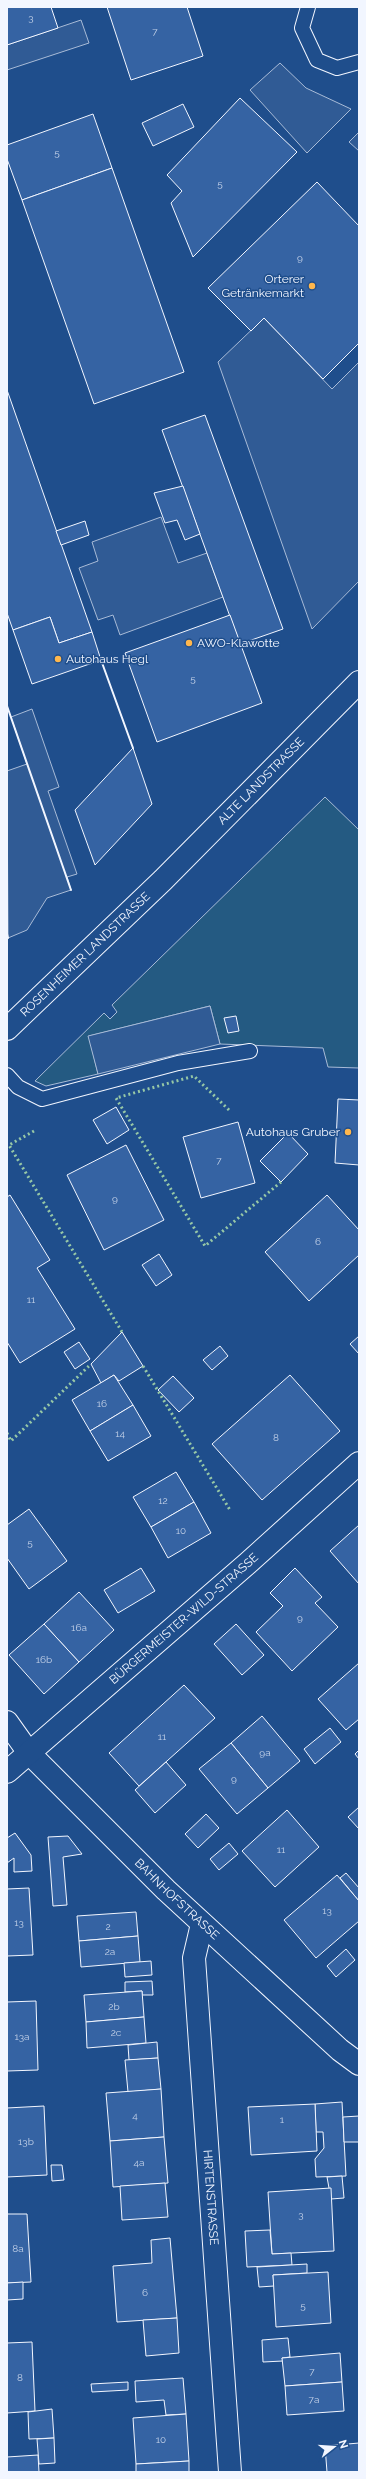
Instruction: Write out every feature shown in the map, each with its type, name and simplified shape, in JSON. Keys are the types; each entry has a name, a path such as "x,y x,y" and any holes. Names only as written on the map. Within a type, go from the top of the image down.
{"street":[{"name":"ALTE LANDSTRASSE","path":"163,880 359,682"},
{"name":"ROSENHEIMER LANDSTRASSE","path":"7,1029 163,880"},
{"name":"BÜRGERMEISTER-WILD-STRASSE","path":"7,1772 359,1463"},
{"name":"BAHNHOFSTRASSE","path":"7,1722 29,1753 202,1924 340,2050 359,2064"},
{"name":"HIRTENSTRASSE","path":"202,1924 194,1958 230,2472"}],"lane":[{"path":"308,7 302,28 317,60 337,68 359,62"},
{"path":"7,1075 18,1087 42,1099 184,1061 250,1051"}],"shaded area":[{"path":"81,20 89,43 7,70 7,45"},
{"path":"280,63 306,88 351,109 307,153 250,90"},
{"path":"359,132 359,151 349,142"},
{"path":"264,318 332,389 359,362 359,581 312,629 218,362"},
{"path":"161,517 178,563 207,553 223,597 120,635 113,615 98,620 79,568 98,561 92,542"},
{"path":"32,709 59,787 48,791 77,874 67,877 71,890 47,898 27,930 8,938 7,771 27,764 11,717"},
{"path":"325,797 359,830 359,1068 328,1067 323,1048 220,1044 210,1006 89,1036 98,1074 46,1086 35,1081 104,1013 110,1019 117,1012 112,1005"},
{"path":"210,1006 220,1044 98,1074 88,1036"}],"building":[{"path":"7,7 51,7 58,28 7,45"},
{"path":"107,7 187,7 203,56 131,80"},
{"path":"240,98 297,152 193,257 171,203 182,191 167,175"},
{"path":"183,104 194,127 153,146 142,123"},
{"path":"93,114 112,168 22,200 7,159 7,145"},
{"path":"112,168 184,372 94,404 22,200"},
{"path":"317,182 359,226 359,343 323,379 264,318 251,331 208,288"},
{"path":"7,390 92,632 59,643 50,617 13,630 7,613"},
{"path":"205,415 283,629 240,644 162,430"},
{"path":"183,486 200,534 185,540 177,520 165,523 154,493"},
{"path":"85,521 89,535 61,545 56,531"},
{"path":"230,615 262,703 157,742 125,653"},
{"path":"50,617 59,643 92,632 101,660 32,684 13,630"},
{"path":"133,748 152,804 95,865 75,810"},
{"path":"236,1016 239,1031 228,1033 224,1018"},
{"name":"Autohaus Gruber","path":"338,1099 359,1100 359,1165 335,1163"},
{"path":"116,1107 129,1130 107,1144 93,1120"},
{"path":"238,1122 255,1183 201,1198 183,1137"},
{"path":"288,1133 308,1154 281,1182 260,1161"},
{"path":"126,1145 164,1220 104,1250 67,1175"},
{"path":"10,1195 50,1260 37,1268 75,1329 20,1363 7,1342 7,1197"},
{"path":"327,1195 359,1230 359,1255 309,1301 265,1252"},
{"path":"159,1254 172,1275 156,1286 142,1265"},
{"path":"122,1332 143,1366 119,1381 114,1375 101,1383 91,1364"},
{"path":"359,1336 359,1354 350,1344"},
{"path":"79,1342 90,1359 75,1369 64,1352"},
{"path":"220,1346 228,1356 212,1370 203,1360"},
{"path":"114,1375 133,1405 90,1431 72,1400"},
{"path":"290,1375 340,1431 262,1500 212,1444"},
{"path":"173,1376 194,1398 179,1412 158,1390"},
{"path":"133,1405 151,1436 108,1461 90,1431"},
{"path":"176,1472 194,1502 151,1527 133,1497"},
{"path":"194,1502 211,1533 168,1558 151,1527"},
{"path":"29,1509 67,1561 29,1589 7,1558 7,1525"},
{"path":"359,1525 359,1584 330,1551"},
{"path":"141,1568 155,1591 118,1613 104,1590"},
{"path":"295,1568 322,1597 315,1603 338,1627 292,1671 256,1632 283,1606 270,1593"},
{"path":"79,1592 114,1630 79,1662 44,1624"},
{"path":"44,1624 79,1662 44,1694 9,1655"},
{"path":"236,1624 264,1655 242,1675 214,1644"},
{"path":"359,1663 359,1719 346,1730 318,1699"},
{"path":"184,1685 215,1718 139,1786 109,1753"},
{"path":"262,1716 300,1761 268,1788 231,1743"},
{"path":"330,1728 341,1742 315,1764 304,1749"},
{"path":"231,1743 268,1788 237,1814 199,1769"},
{"path":"359,1750 359,1759 355,1754"},
{"path":"166,1762 186,1785 155,1813 135,1790"},
{"path":"359,1807 359,1829 348,1817"},
{"path":"287,1810 319,1847 275,1887 242,1851"},
{"path":"206,1814 219,1828 198,1848 185,1834"},
{"path":"15,1833 31,1855 32,1871 14,1872 14,1858 7,1863 7,1838"},
{"path":"68,1836 82,1854 63,1857 67,1905 53,1906 48,1837"},
{"path":"229,1843 238,1854 219,1870 210,1859"},
{"path":"346,1873 359,1888 359,1901 340,1878"},
{"path":"337,1875 359,1901 359,1921 316,1958 284,1920"},
{"path":"29,1888 33,1955 7,1956 7,1889"},
{"path":"136,1912 138,1936 79,1941 77,1916"},
{"path":"138,1936 140,1962 81,1967 79,1941"},
{"path":"346,1949 355,1960 336,1977 327,1966"},
{"path":"151,1961 152,1975 125,1977 124,1963"},
{"path":"152,1981 153,1995 142,1995 142,1991 125,1992 125,1982"},
{"path":"142,1991 144,2017 86,2022 84,1995"},
{"path":"36,2001 38,2070 7,2071 7,2002"},
{"path":"144,2017 146,2043 87,2048 86,2022"},
{"path":"157,2042 158,2058 129,2060 128,2045"},
{"path":"158,2058 161,2089 128,2092 125,2060"},
{"path":"161,2089 164,2137 110,2141 106,2093"},
{"path":"342,2102 346,2176 316,2177 315,2159 324,2148 323,2132 316,2132 315,2104"},
{"path":"315,2104 317,2151 251,2155 248,2107"},
{"path":"44,2106 47,2175 7,2177 7,2108"},
{"path":"359,2116 359,2142 344,2142 343,2117"},
{"path":"164,2137 168,2183 113,2187 110,2141"},
{"path":"51,2165 62,2165 64,2180 52,2181"},
{"path":"342,2176 344,2198 331,2199 327,2177"},
{"path":"165,2183 168,2217 122,2220 120,2186"},
{"path":"331,2188 334,2251 272,2254 268,2192"},
{"path":"7,2214 27,2214 31,2282 7,2283"},
{"path":"270,2230 272,2254 291,2253 292,2265 247,2267 245,2231"},
{"path":"170,2238 177,2318 117,2322 113,2266 152,2263 151,2240"},
{"path":"307,2264 307,2273 273,2275 274,2286 259,2287 257,2267"},
{"path":"328,2272 331,2323 276,2327 273,2275"},
{"path":"23,2282 23,2299 7,2300 7,2283"},
{"path":"177,2318 179,2353 146,2356 143,2320"},
{"path":"288,2338 290,2357 282,2358 283,2361 263,2362 262,2340"},
{"path":"32,2342 35,2411 7,2413 7,2343"},
{"path":"340,2353 342,2382 285,2386 282,2358"},
{"path":"183,2378 186,2414 166,2415 164,2400 136,2402 135,2381"},
{"path":"128,2382 128,2390 92,2392 91,2384"},
{"path":"342,2382 344,2411 287,2415 285,2386"},
{"path":"52,2409 54,2438 29,2439 28,2412"},
{"path":"186,2414 189,2461 136,2464 133,2418"},
{"path":"54,2438 55,2463 39,2464 37,2439"},
{"path":"359,2443 359,2472 327,2472 325,2446"},
{"path":"38,2455 39,2472 7,2472 7,2457"},
{"path":"189,2461 189,2472 136,2472 136,2464"}],"hedge":[{"path":"229,1110 194,1076 116,1098 205,1246 281,1182"},
{"path":"34,1131 9,1145 122,1332"},
{"path":"7,1433 11,1441 91,1364"},
{"path":"143,1366 230,1510"}],"wall":[{"path":"101,660 133,748"},
{"path":"7,706 71,890"},
{"path":"7,934 8,938"}],"place":[{"name":"Orterer Getränkemarkt","path":"312,286"},
{"name":"AWO-Klawotte","path":"189,643"},
{"name":"Autohaus Hegl","path":"58,659"},
{"name":"Autohaus Gruber","path":"348,1132"}]}
